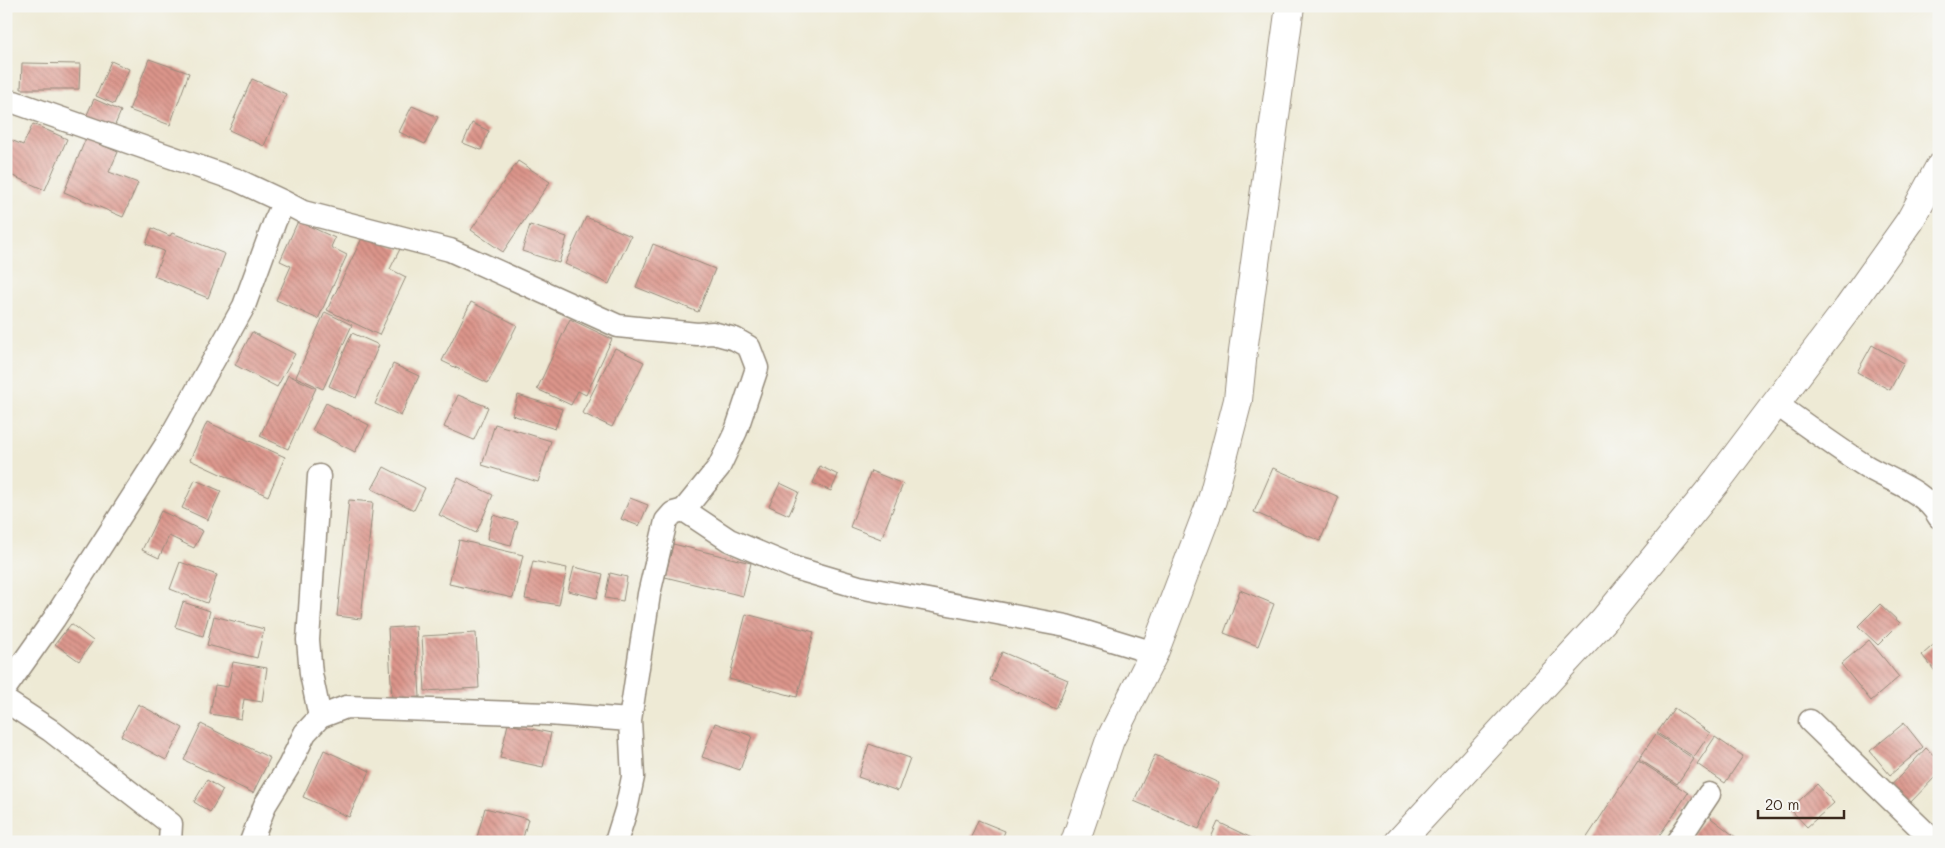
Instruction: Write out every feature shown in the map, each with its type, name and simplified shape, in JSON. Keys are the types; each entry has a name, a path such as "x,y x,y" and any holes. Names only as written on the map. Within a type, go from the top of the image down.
{"street":[{"path":"1075,842 1110,740 1154,653 1212,500 1238,400 1290,6"},
{"path":"14,102 237,180 303,212 450,250 618,326 697,334 713,333 735,339 749,347 757,368 736,431 719,467 684,510 673,513 666,521 661,538 649,594 630,720 633,777 626,810 616,842"},
{"path":"1399,842 1603,621 1718,480 1848,308 1935,183"},
{"path":"6,687 54,619 166,446 244,306 275,221 284,202"},
{"path":"1775,403 1878,474 1914,492 1934,507 1939,516"},
{"path":"319,476 308,640 310,674 320,717"},
{"path":"684,510 728,540 795,568 859,587 1066,626 1154,653"},
{"path":"6,700 50,730 171,824 170,842"},
{"path":"251,842 265,805 289,766 305,733 320,717 346,708 548,714 630,720"},
{"path":"1810,721 1934,842"},
{"path":"1677,842 1709,794"}],"building":[{"path":"149,59 189,73 170,125 129,110"},
{"path":"111,61 129,69 114,104 96,96"},
{"path":"22,63 80,64 79,89 21,89"},
{"path":"252,79 286,94 264,146 229,130"},
{"path":"94,99 121,111 112,132 85,119"},
{"path":"412,106 438,117 425,144 399,132"},
{"path":"472,123 489,131 481,150 463,143"},
{"path":"33,124 67,139 45,190 6,173 6,138 23,145"},
{"path":"86,138 118,152 109,172 138,183 123,217 64,192"},
{"path":"518,161 550,182 503,252 471,230"},
{"path":"586,217 631,236 609,284 565,264"},
{"path":"298,221 335,238 331,247 347,255 318,319 276,300 291,266 280,261"},
{"path":"530,225 567,237 559,263 522,251"},
{"path":"152,228 170,236 172,233 225,254 208,298 154,276 164,251 146,244"},
{"path":"365,232 400,249 390,269 406,277 379,335 327,310"},
{"path":"653,244 715,269 698,312 636,287"},
{"path":"471,302 517,325 488,383 442,361"},
{"path":"325,312 352,325 323,389 296,377"},
{"path":"570,319 612,339 586,395 578,391 571,405 537,389"},
{"path":"252,332 295,354 277,387 235,365"},
{"path":"352,333 379,345 356,398 329,386"},
{"path":"1872,345 1904,363 1890,390 1857,372"},
{"path":"615,348 644,362 612,427 582,413"},
{"path":"393,364 419,376 401,416 375,404"},
{"path":"288,375 316,388 288,449 260,436"},
{"path":"458,395 488,407 474,440 444,427"},
{"path":"518,395 562,409 555,429 512,415"},
{"path":"326,403 369,425 355,452 312,430"},
{"path":"207,422 285,457 268,496 190,460"},
{"path":"495,424 551,441 538,482 482,465"},
{"path":"820,466 838,475 831,491 813,483"},
{"path":"384,467 425,488 414,510 372,489"},
{"path":"1273,468 1339,497 1320,541 1254,512"},
{"path":"871,471 903,484 881,539 850,527"},
{"path":"458,478 493,495 476,533 439,515"},
{"path":"195,480 221,491 208,520 182,508"},
{"path":"780,483 799,492 789,515 769,506"},
{"path":"630,498 648,505 639,526 621,519"},
{"path":"349,500 373,502 361,619 337,616"},
{"path":"161,511 203,531 194,548 169,536 159,558 142,550"},
{"path":"493,515 518,522 511,545 487,539"},
{"path":"459,540 523,555 513,598 449,584"},
{"path":"673,544 751,563 743,596 665,577"},
{"path":"533,561 567,568 559,605 525,599"},
{"path":"180,562 217,575 207,603 170,589"},
{"path":"574,567 603,574 597,598 568,591"},
{"path":"610,573 627,577 623,601 605,598"},
{"path":"1240,590 1274,604 1258,646 1224,633"},
{"path":"183,602 210,611 203,636 175,627"},
{"path":"1880,604 1900,623 1878,645 1858,626"},
{"path":"746,614 814,632 797,697 729,679"},
{"path":"214,616 264,629 257,658 207,645"},
{"path":"71,624 93,641 79,661 55,644"},
{"path":"416,626 420,697 392,699 388,628"},
{"path":"476,633 479,688 425,691 422,636"},
{"path":"1869,640 1899,677 1871,701 1841,664"},
{"path":"1939,640 1939,676 1922,655"},
{"path":"1002,652 1068,680 1056,709 990,680"},
{"path":"233,662 267,668 262,702 244,699 241,719 210,714 215,685 228,687"},
{"path":"138,704 183,728 166,760 121,736"},
{"path":"1674,708 1710,733 1694,757 1657,733"},
{"path":"715,723 752,736 740,770 702,757"},
{"path":"1904,723 1923,747 1890,775 1870,751"},
{"path":"201,724 270,758 253,793 184,760"},
{"path":"508,724 551,733 543,767 500,758"},
{"path":"1656,734 1694,759 1677,784 1639,759"},
{"path":"1715,737 1743,756 1725,783 1697,764"},
{"path":"869,744 910,758 898,791 858,777"},
{"path":"1926,748 1939,760 1939,773 1906,807 1888,789"},
{"path":"324,750 370,771 349,817 303,797"},
{"path":"1155,755 1219,783 1199,829 1134,801"},
{"path":"1638,760 1688,793 1655,842 1584,842"},
{"path":"207,780 223,790 210,812 194,802"},
{"path":"1817,784 1834,803 1807,827 1790,809"},
{"path":"485,808 528,819 522,842 476,841"},
{"path":"1707,815 1737,838 1734,842 1698,842 1691,836"},
{"path":"978,820 1005,831 1001,842 969,842"},
{"path":"1218,822 1260,842 1209,842"}]}
